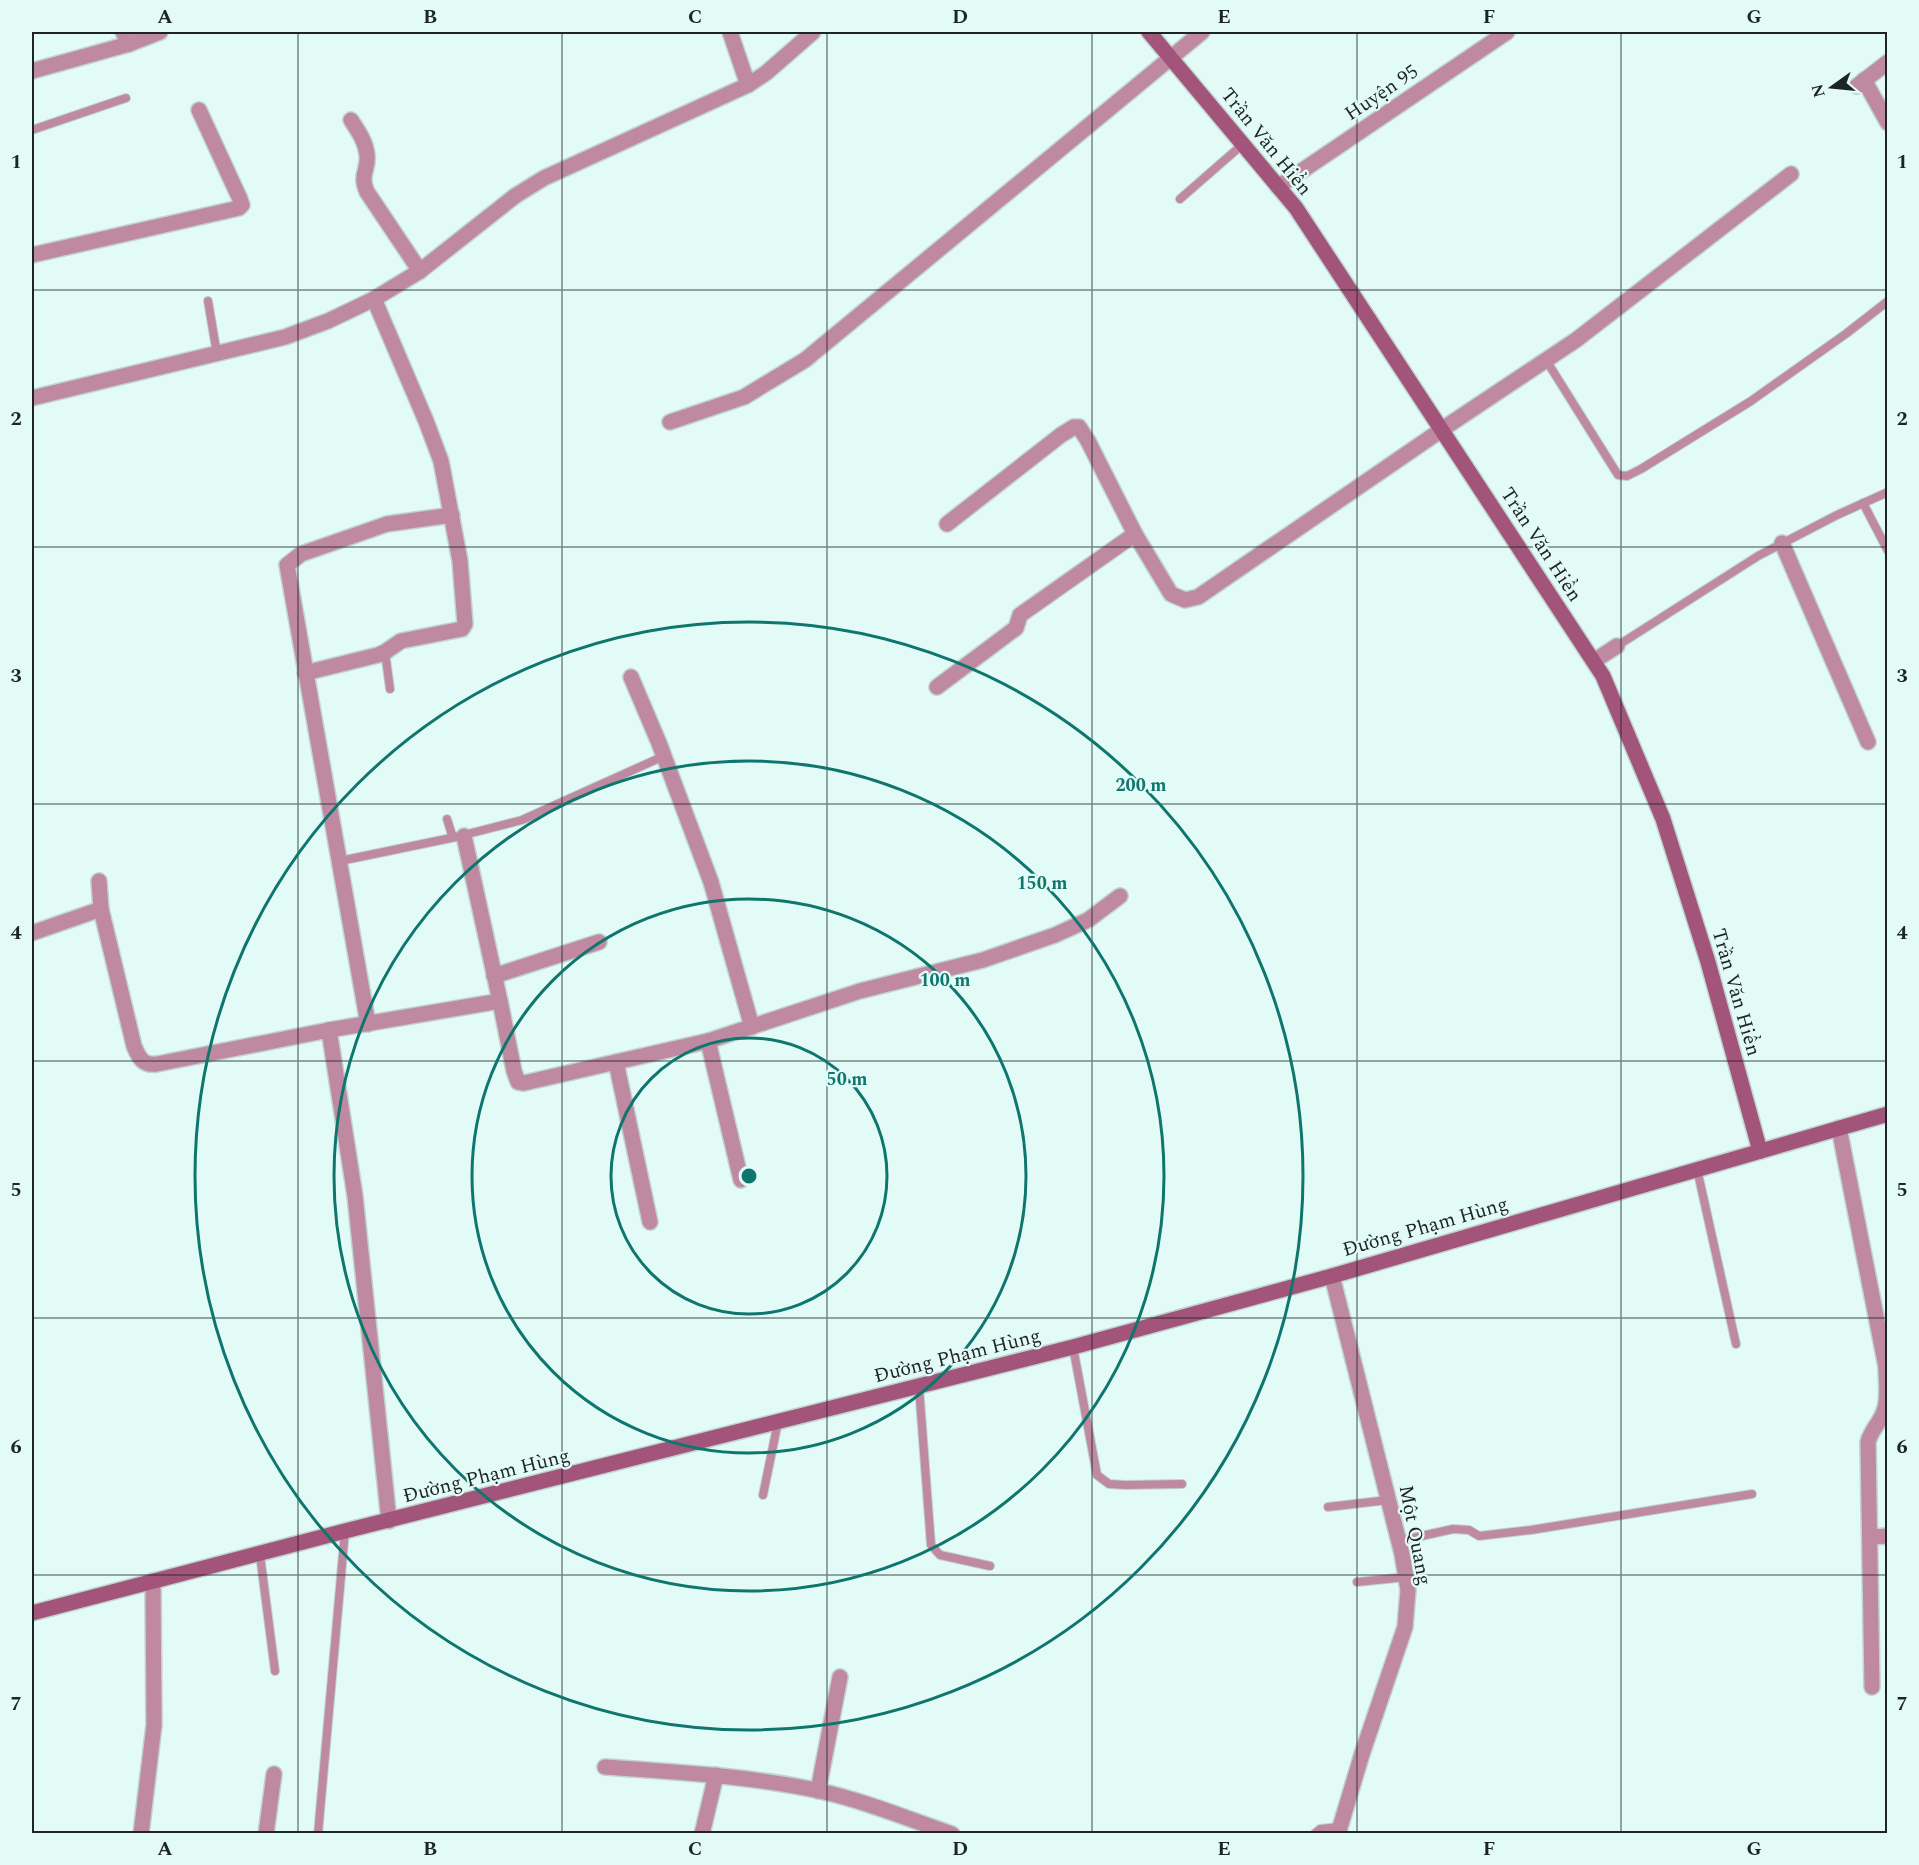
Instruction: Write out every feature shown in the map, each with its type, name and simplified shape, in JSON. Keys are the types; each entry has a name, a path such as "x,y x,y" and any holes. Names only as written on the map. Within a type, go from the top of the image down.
{"main road":[{"name":"Trần Văn Hiển","path":"1149,32 1296,208 1451,423 1606,653 1603,676 1663,819 1709,967 1760,1151"},
{"name":"Đường Phạm Hùng","path":"32,1614 345,1531 1073,1347 1332,1276 1887,1114"}],"street":[{"path":"32,71 126,38 160,32"},
{"path":"730,32 748,85"},
{"path":"32,398 285,337 328,321 374,299 420,271 515,196 544,178 748,85 766,73 813,32"},
{"name":"Huyện 95","path":"1278,187 1507,32"},
{"path":"670,422 744,397 805,360 1196,36"},
{"path":"1887,62 1860,83 1887,123"},
{"path":"32,255 239,208 242,205 240,199 198,110"},
{"path":"351,120 361,135 368,156 362,179 367,192 420,271"},
{"path":"947,524 1074,426 1079,427 1135,534 1171,594 1185,600 1198,597 1576,340 1791,174"},
{"path":"305,673 385,652 401,641 462,629 465,624 460,561 441,461 374,299"},
{"path":"368,1024 287,565 301,554 387,524 452,515"},
{"path":"937,687 1016,628 1023,613 1135,534"},
{"path":"1782,543 1868,742"},
{"path":"631,677 664,756 711,882 752,1027"},
{"path":"460,837 500,1001 514,1071 518,1082 524,1083 708,1041 860,991 1009,952 1088,920 1120,897"},
{"path":"99,881 101,909 116,979 134,1046 142,1061 148,1064 500,1001"},
{"path":"32,933 101,909"},
{"path":"494,976 599,942"},
{"path":"329,1030 356,1207 389,1521"},
{"path":"708,1041 741,1180"},
{"path":"616,1062 650,1222"},
{"path":"1839,1128 1886,1367 1884,1412 1870,1434 1868,1442 1872,1687"},
{"name":"Một Quang","path":"1332,1276 1407,1577 1405,1627 1338,1830"},
{"path":"1870,1537 1887,1536"},
{"path":"141,1833 154,1725 153,1581"},
{"path":"819,1791 840,1677"},
{"path":"605,1767 716,1775 819,1791 842,1796 952,1833"},
{"path":"266,1833 274,1774"},
{"path":"702,1833 716,1775"}],"lane":[{"path":"32,130 126,98"},
{"path":"1180,199 1243,144"},
{"path":"208,301 218,354"},
{"path":"1546,360 1618,475 1627,476 1655,461 1751,400 1847,333 1887,301"},
{"path":"1606,653 1758,556 1887,492"},
{"path":"1863,503 1887,551"},
{"path":"385,652 390,689"},
{"path":"340,861 460,837 522,820 664,756"},
{"path":"447,819 452,835 460,837"},
{"path":"1696,1169 1736,1344"},
{"path":"1073,1347 1097,1475 1108,1484 1182,1484"},
{"path":"919,1386 931,1545 940,1555 990,1566"},
{"path":"763,1495 778,1422"},
{"path":"1399,1541 1453,1529 1468,1530 1479,1536 1531,1530 1752,1494"},
{"path":"1328,1507 1388,1500"},
{"path":"318,1833 345,1531"},
{"path":"260,1555 275,1671"},
{"path":"1357,1582 1407,1577"},
{"path":"1314,1833 1320,1829 1338,1830"}]}
